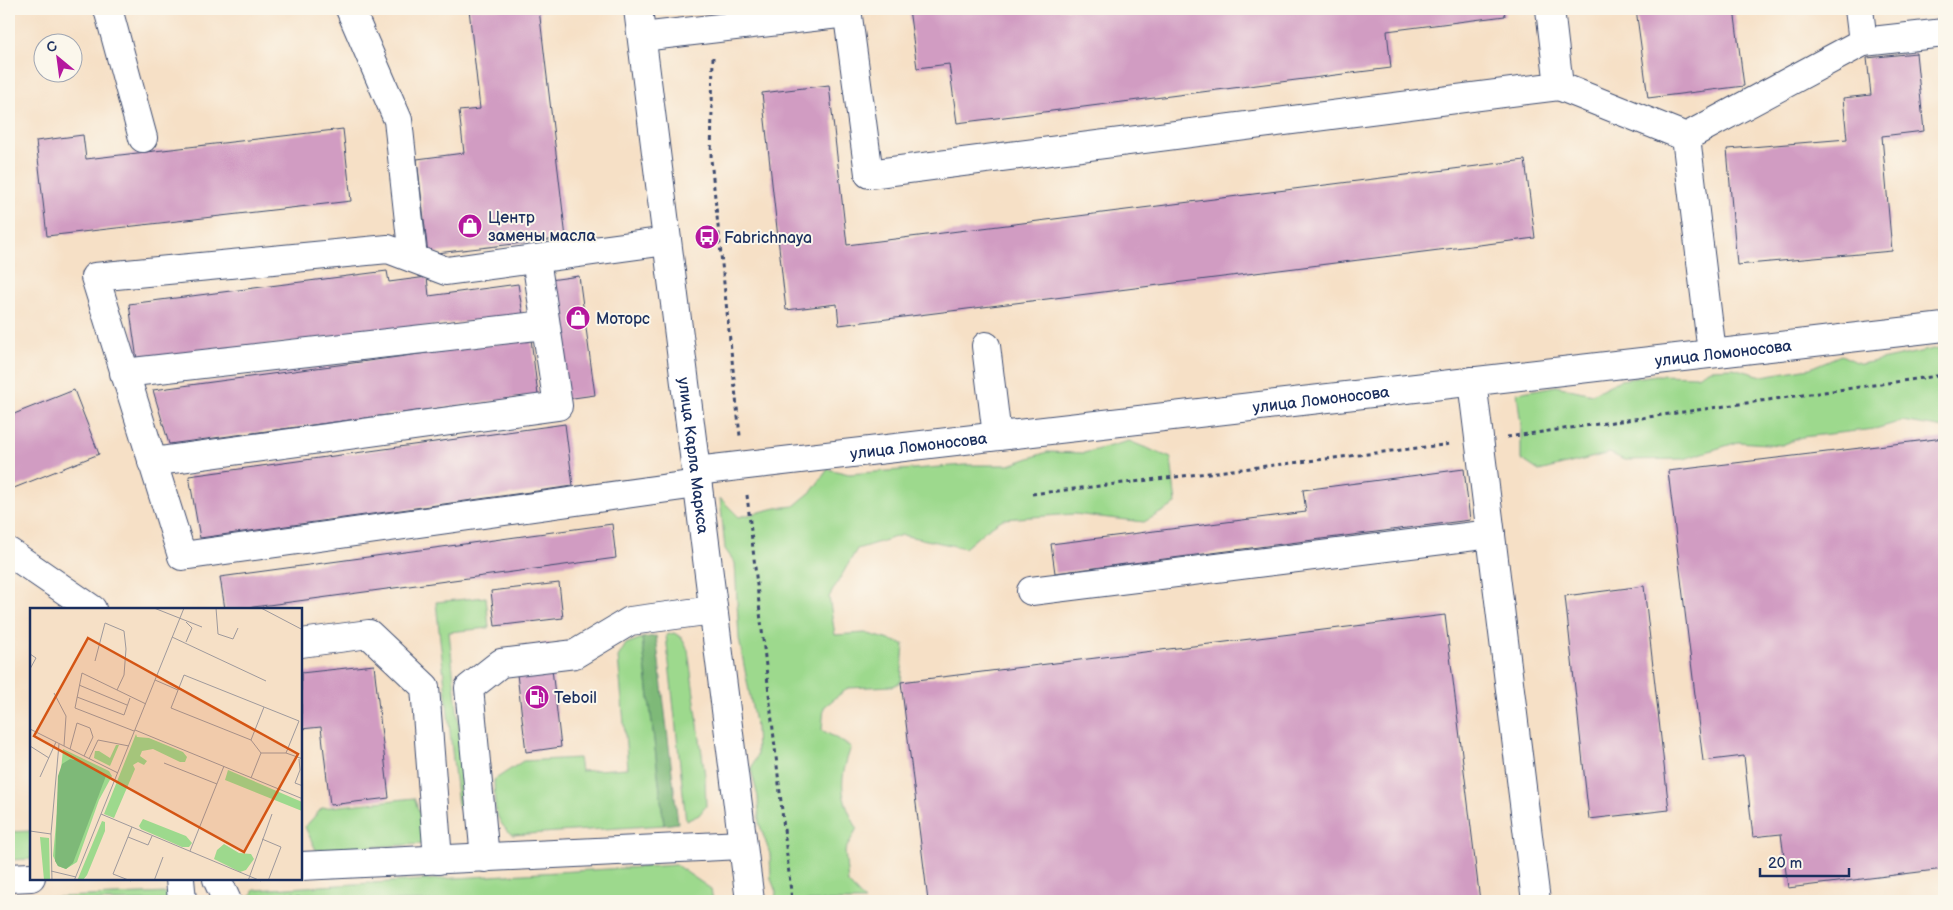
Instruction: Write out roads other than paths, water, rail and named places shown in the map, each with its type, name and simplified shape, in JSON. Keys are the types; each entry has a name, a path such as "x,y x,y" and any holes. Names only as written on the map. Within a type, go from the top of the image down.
{"street":[{"path":"108,9 143,138"},
{"path":"350,9 398,120 413,258"},
{"name":"улица Карла Маркса","path":"638,9 750,901"},
{"path":"1550,9 1559,86"},
{"path":"1859,9 1863,42"},
{"path":"642,37 847,11 868,174 1559,86 1686,137"},
{"path":"1686,137 1863,42 1944,33"},
{"path":"1686,137 1712,354"},
{"path":"536,259 558,406 152,462 95,277 388,249 446,271 667,241"},
{"path":"124,373 545,325"},
{"name":"улица Ломоносова","path":"152,462 182,556 697,478 997,436 1944,327"},
{"path":"986,346 997,436"},
{"path":"1472,381 1536,901"},
{"path":"1030,591 1491,534"},
{"path":"9,552 91,608"},
{"path":"485,858 469,688 501,663 575,654 630,621 713,610"},
{"path":"302,643 369,634 425,687 438,860"},
{"path":"303,861 438,860 742,845"},
{"path":"9,878 30,877"},
{"path":"180,880 182,901"}],"place":[{"name":"Центр замены масла","path":"470,226"},
{"name":"Fabrichnaya","path":"707,237"},
{"name":"Моторс","path":"578,318"},
{"name":"Teboil","path":"537,697"}]}
